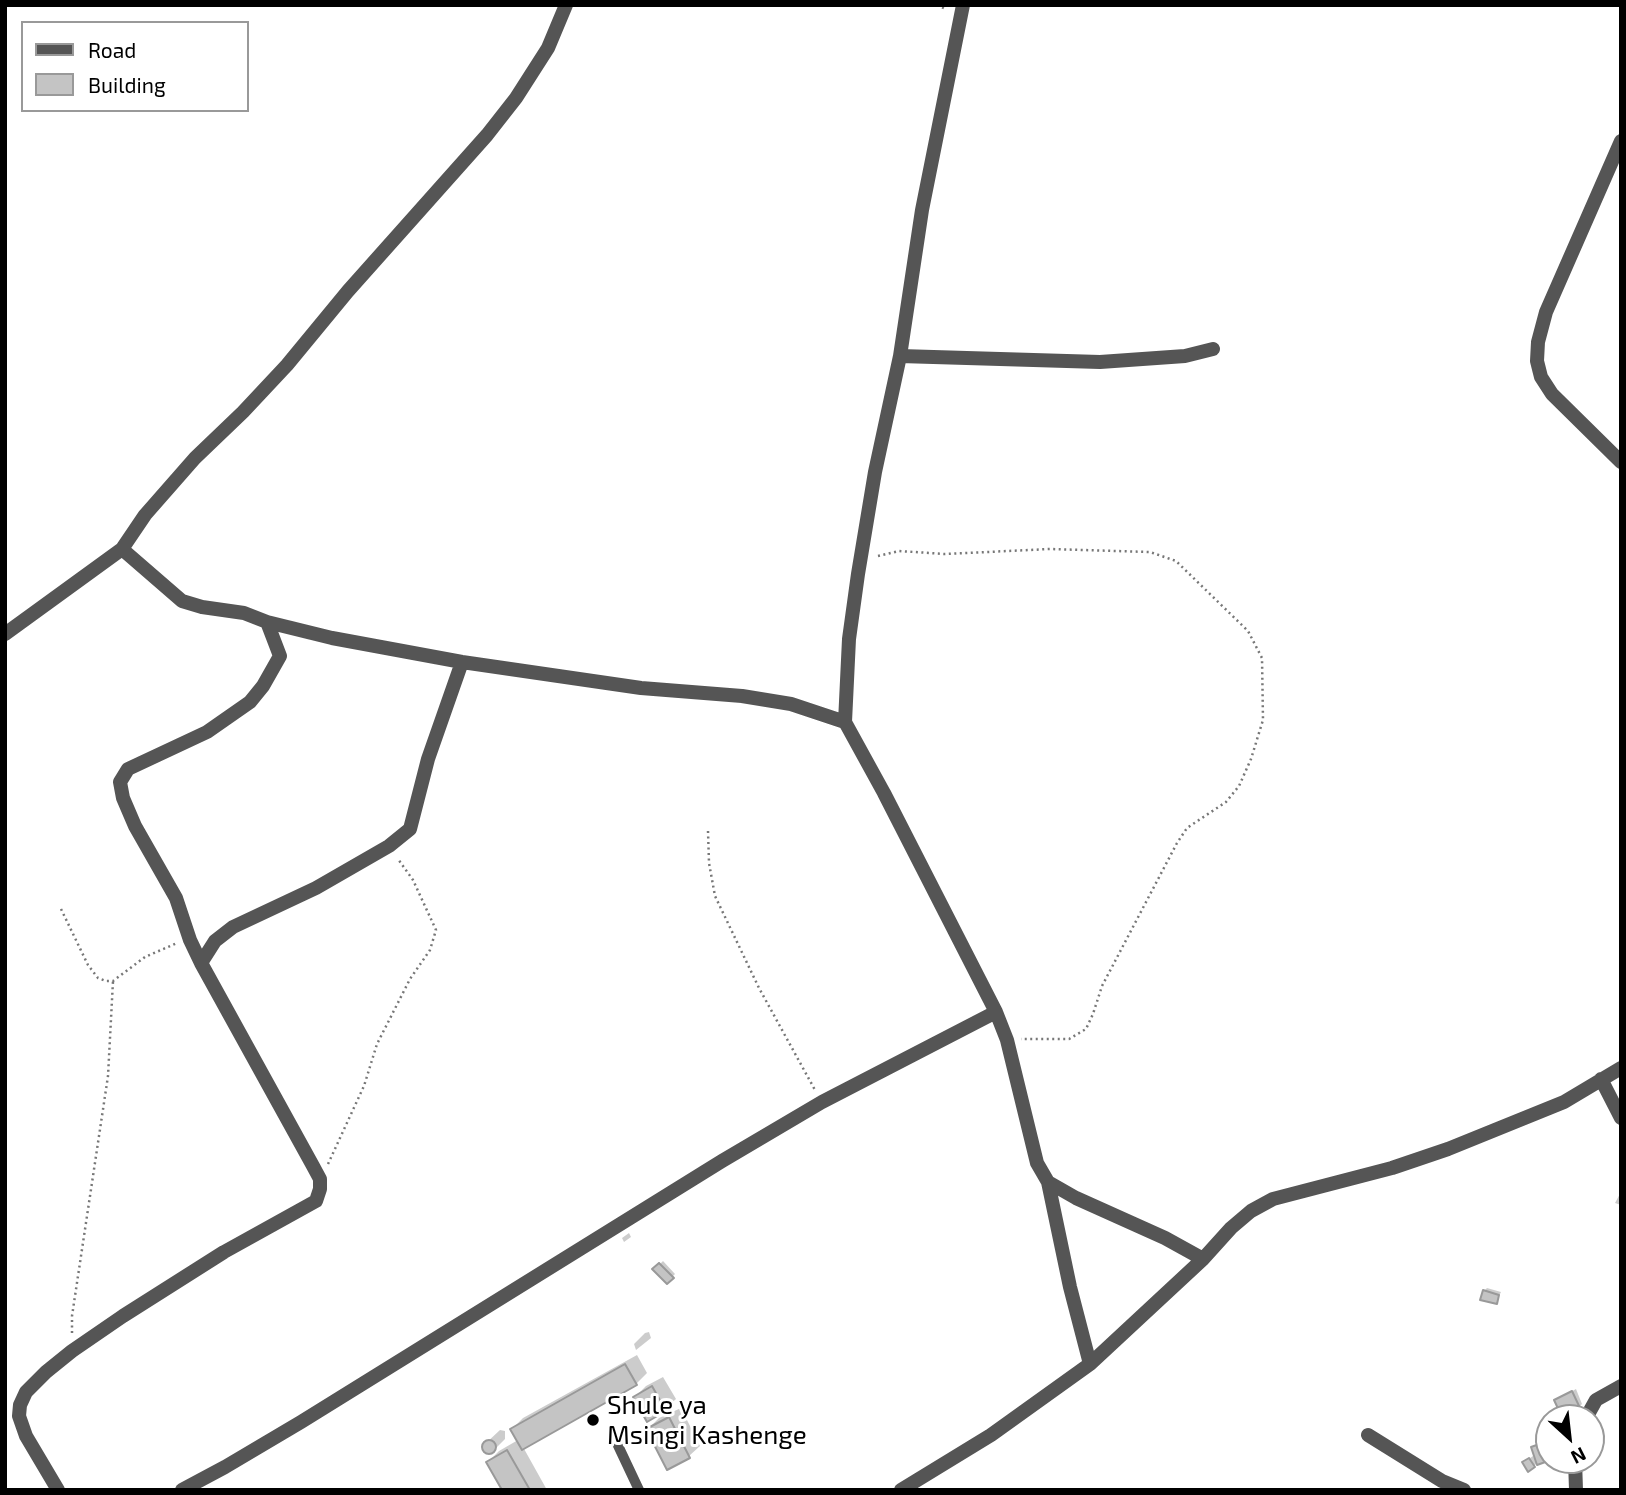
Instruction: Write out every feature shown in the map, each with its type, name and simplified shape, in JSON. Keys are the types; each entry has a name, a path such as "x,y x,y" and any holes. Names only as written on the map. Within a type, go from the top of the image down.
{"street":[{"path":"5,634 122,549 145,514 195,458 287,365 516,98 548,48 566,5"},
{"path":"963,5 922,210 900,356 875,472 849,639 845,722 996,1012 1007,1040 1037,1163 1048,1182 1070,1287 1090,1364"},
{"path":"1621,141 1546,312 1537,361 1541,377 1552,394 1621,462"},
{"path":"900,356 1100,362 1174,357 1213,349"},
{"path":"122,549 182,601 202,607 244,612 267,622 332,638 462,662 642,688 742,696 791,704 845,722"},
{"path":"58,1490 26,1436 19,1416 20,1405 26,1392 72,1351 122,1316 224,1252 316,1201 320,1189 320,1179 201,963 176,898 135,826 123,798 121,782 128,769 207,732 250,702 274,670 280,656 267,622"},
{"path":"201,963 215,940 233,927 316,888 388,846 410,829 428,759 462,662"},
{"path":"182,1490 323,1409 722,1161 822,1102 996,1012"},
{"path":"901,1490 991,1435 1090,1364 1251,1211 1273,1199 1392,1168 1448,1149 1564,1102 1621,1068"},
{"path":"1601,1079 1621,1118"},
{"path":"1048,1182 1203,1259"},
{"path":"1594,1404 1621,1385"},
{"path":"1368,1435 1433,1476 1464,1490"}],"lane":[{"path":"614,1437 639,1490"}],"path":[{"path":"861,559 899,551 945,554 1050,549 1150,552 1176,561 1248,631 1262,658 1263,720 1239,786 1226,802 1187,828 1177,843 1113,964 1086,1029 1069,1039 1007,1040"},
{"path":"708,831 709,863 715,896 759,988 822,1102"},
{"path":"320,1179 347,1126 377,1044 410,979 430,950 436,930 413,880 388,846"},
{"path":"61,909 88,965 99,978 106,981 113,981 128,968 159,949 190,940"},
{"path":"72,1351 72,1316 108,1076 113,981"}],"building":[{"path":"659,1263 674,1278 667,1284 652,1269"},
{"path":"1483,1290 1499,1295 1497,1304 1480,1300"},
{"path":"625,1364 637,1385 522,1450 510,1429"},
{"path":"652,1386 666,1411 647,1422 633,1397"},
{"path":"1572,1391 1578,1404 1556,1404 1554,1400"},
{"path":"669,1417 690,1458 667,1470 646,1429"},
{"path":"486,1440 492,1440 496,1447 492,1454 486,1454 482,1450 482,1444"},
{"path":"507,1450 530,1490 502,1490 486,1462"},
{"path":"1529,1458 1535,1467 1528,1472 1522,1462"}],"place":[{"name":"Shule ya Msingi Kashenge","path":"593,1420"}]}
